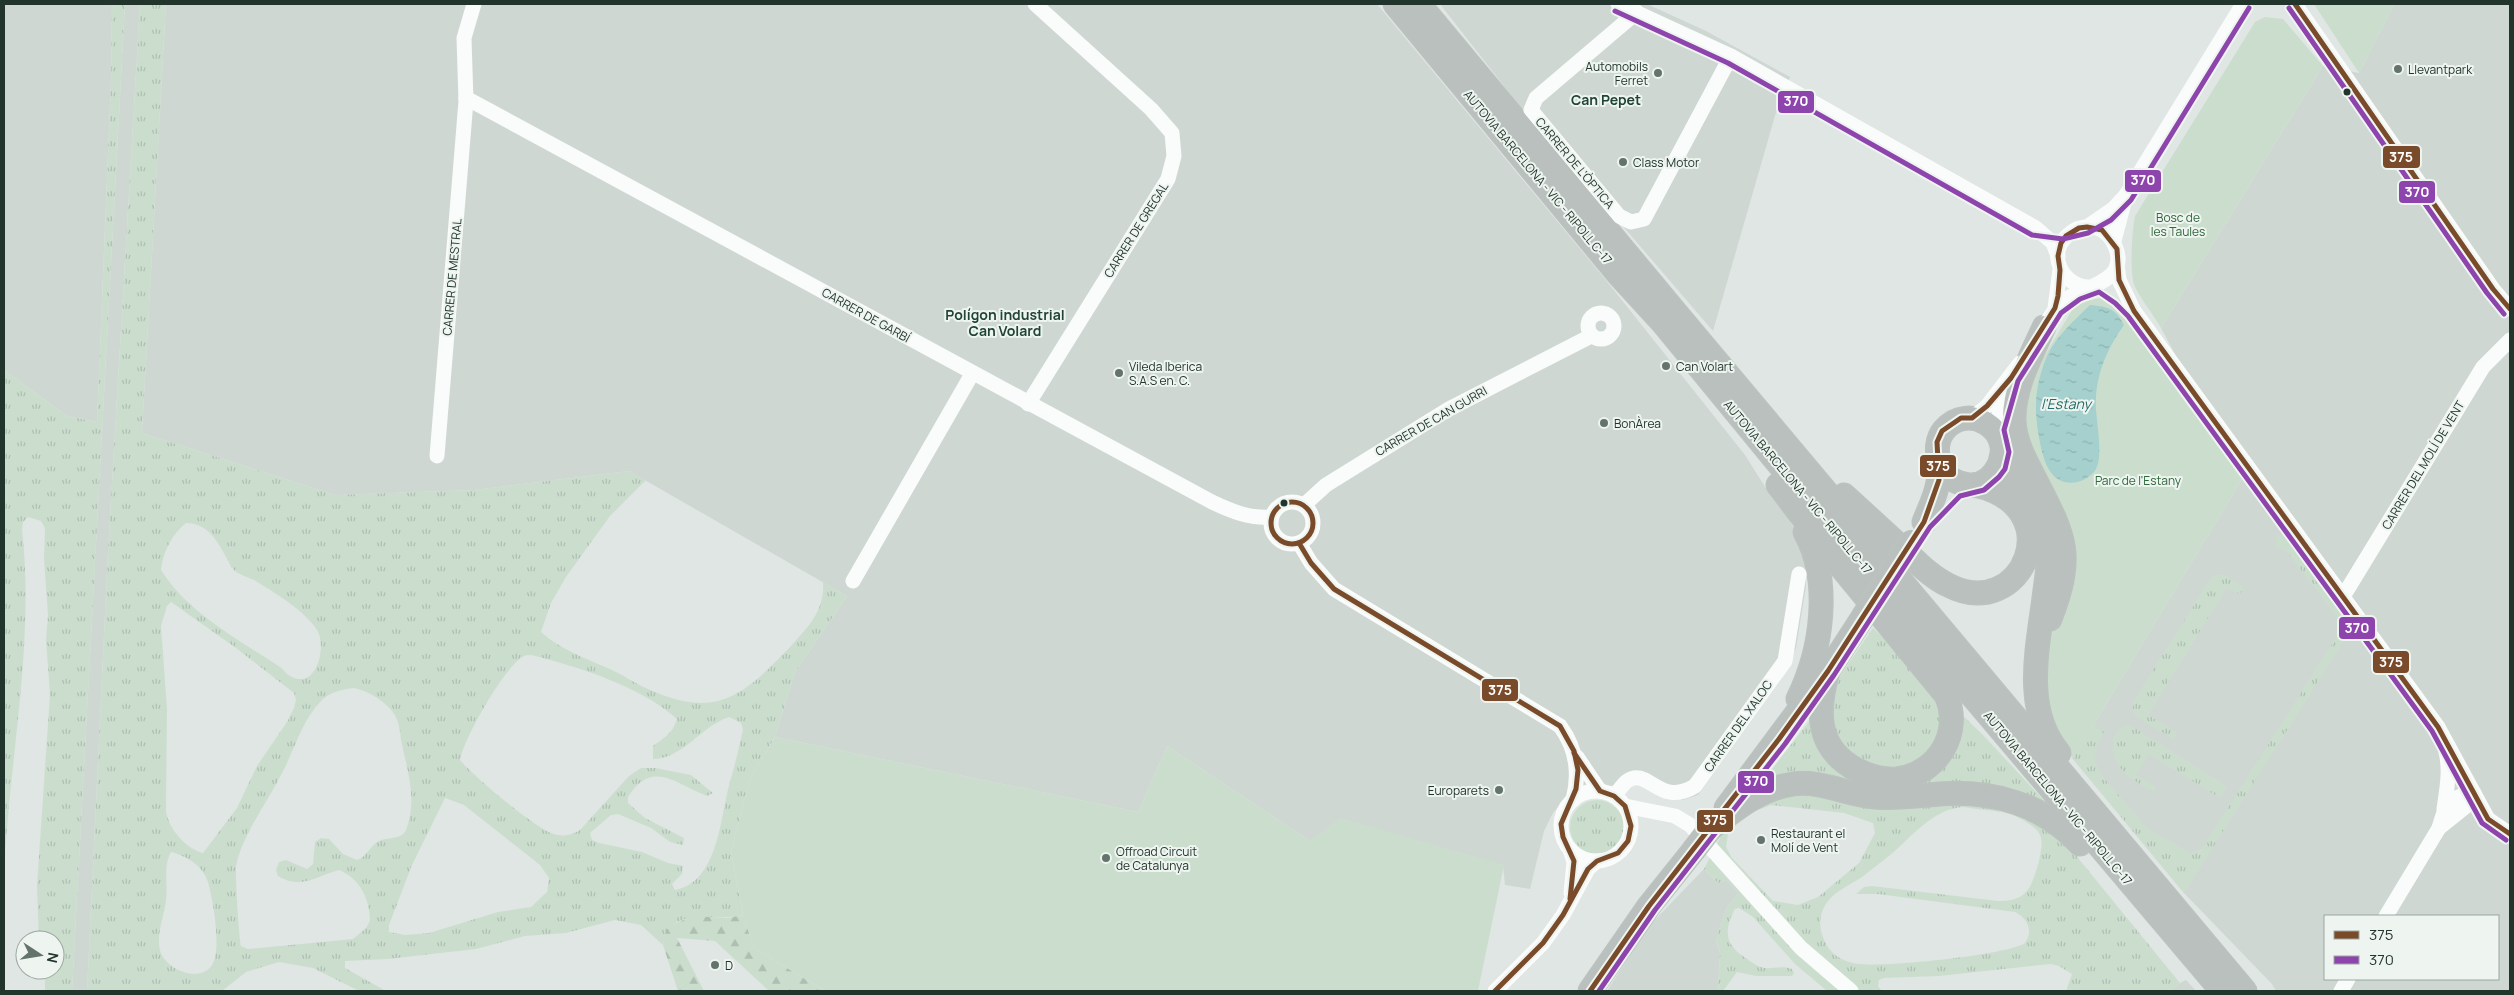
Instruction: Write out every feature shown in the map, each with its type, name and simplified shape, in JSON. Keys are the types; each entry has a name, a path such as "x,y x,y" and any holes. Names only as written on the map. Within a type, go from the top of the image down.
{"highway":[{"name":"AUTOVIA BARCELONA - VIC - RIPOLL C-17","path":"1395,4 1618,274 1670,319 2246,991"},
{"name":"AUTOVIA BARCELONA - VIC - RIPOLL C-17","path":"1419,4 1670,319 2138,893 2222,991"},
{"path":"2039,648 2064,582 2066,556 2058,526 2019,445 2014,414 2022,377 2050,318"},
{"path":"1670,319 1738,377 1840,491 1939,580 1959,590 1981,593 2000,588 2015,577 2023,565 2028,552 2029,533 2021,511 2012,501 1994,489 1949,479 1938,466"},
{"path":"1670,319 1681,362 1788,500 1946,695 1951,706 1953,719 1951,734 1936,759 1923,770 1897,779 1872,776 1848,765 1832,750 1822,726 1820,702 1828,671"},
{"path":"1590,991 1649,906 1779,740 1828,671 1924,522 1945,498 1970,485 1986,480 1993,473 2001,458 2002,444 1996,431 1982,420 1972,418 1956,421 1942,431 1937,442 1939,480 1924,522"},
{"path":"2001,458 2011,479 2034,506 2044,529 2048,548 2048,569 2035,678 2036,699 2045,728 2056,749 2131,839 2164,894"},
{"path":"1779,740 1808,674 1818,638 1820,604 1819,576 1814,554 1788,500"},
{"path":"1710,829 1762,792 1793,784 1811,783 1872,797 1889,798 1958,793 1992,795 2028,807 2060,824 2109,876 2138,893"}],"street":[{"path":"466,98 464,38 474,4"},
{"name":"CARRER DE GREGAL","path":"1028,404 1168,180 1174,156 1172,133 1151,109 1035,4"},
{"path":"1618,4 1732,56 2036,228 2052,243 2059,263 2069,281 2094,286 2120,297 2134,311 2344,595 2438,727 2488,818 2510,834"},
{"path":"2036,228 2052,232 2072,231 2087,226 2113,209 2126,195 2243,4"},
{"path":"2295,4 2493,289 2510,309"},
{"name":"CARRER DE L'ÒPTICA","path":"1637,12 1536,98 1531,110 1619,216 1631,222 1644,219 1732,56"},
{"name":"CARRER DE GARBÍ","path":"466,98 972,374 1212,502 1242,515 1260,518 1271,517"},
{"name":"CARRER DE MESTRAL","path":"437,456 466,98"},
{"path":"2114,241 2126,195"},
{"path":"2087,226 2102,230 2114,241 2117,249 2119,280 2134,311"},
{"path":"2050,318 2061,242 2072,231"},
{"path":"1972,418 1987,406 2011,378 2050,318 2076,292 2110,278 2117,265"},
{"name":"CARRER DE CAN GURRI","path":"1304,505 1326,485 1447,410 1591,336"},
{"name":"CARRER DEL MOLÍ DE VENT","path":"2344,595 2484,366 2510,340"},
{"path":"853,581 972,374"},
{"path":"1996,431 2000,408 2011,378"},
{"path":"1286,502 1297,502 1304,505 1312,515 1313,526 1306,538 1299,543 1291,544 1277,538 1271,527 1271,517 1276,508 1286,502"},
{"path":"1299,543 1311,563 1334,589 1552,719 1567,735 1574,753 1578,779 1573,800 1561,820 1562,836 1574,862 1570,899"},
{"name":"CARRER DEL XALOC","path":"1613,798 1627,781 1635,778 1644,778 1654,786 1673,794 1686,792 1695,786 1785,661 1799,574"},
{"path":"2438,727 2448,759 2451,812"},
{"path":"1495,991 1508,976 1534,954 1563,915 1588,868 1624,848 1630,833 1630,819 1574,753"},
{"path":"1573,800 1586,793 1613,798 1657,814 1674,816 1690,825 1801,948 1851,991"},
{"path":"2387,915 2439,828 2451,812 2470,804 2474,793"},
{"path":"2451,812 2488,818"},
{"path":"1630,833 1644,821 1657,814"},
{"path":"1570,850 1578,856 1597,862"},
{"path":"2341,991 2347,980"}],"shaded area":[{"path":"4,4 112,4 111,80 97,422 67,416 4,370"},
{"path":"125,4 140,4 108,551 87,991 72,991"},
{"path":"166,4 1377,4 1605,279 1745,455 1772,498 1786,515 1805,546 1806,586 1796,648 1780,681 1698,795 1683,800 1667,799 1644,784 1586,787 1569,794 1553,813 1544,831 1530,889 1505,885 1503,865 1310,841 1167,746 1138,812 775,737 795,672 847,596 629,471 474,490 335,495 142,433"},
{"path":"1440,4 1647,4 1706,31 1790,77 1779,102 1713,331 1518,104"},
{"path":"2394,4 2510,4 2510,991 2276,991 2272,984 2184,893 2073,759 2242,479 2161,328 2323,66 2359,73"},
{"path":"1704,869 1718,883 1727,880 1739,893 1727,907 1716,942 1720,952 1718,991 1607,991 1649,926"},
{"path":"2186,980 2196,991 2169,991 2180,983"}],"green space":[{"path":"112,4 125,4 72,991 45,991 45,980 65,980 65,930 39,930 37,886 50,694 46,640 48,615 44,559 45,528 41,521 28,517 23,522 22,529 25,572 23,658 4,874 4,370 67,416 97,422 111,80"},
{"path":"140,4 166,4 142,433 335,495 474,490 629,471 646,480 610,516 566,577 551,603 541,632 568,650 644,687 672,698 692,702 710,702 727,698 742,690 758,679 809,625 821,602 823,582 847,596 795,672 775,737 750,779 731,851 743,915 684,919 675,924 668,932 663,945 641,925 615,920 566,933 525,936 476,949 388,959 345,961 345,968 386,991 359,991 313,968 279,962 246,972 222,991 87,991 108,551","holes":["186,523 206,529 215,539 234,570 279,596 311,622 320,637 321,646 318,664 314,672 308,677 301,679 290,676 280,667 231,636 200,613 172,586 161,570 169,544","171,602 236,648 294,693 296,700 287,722 257,766 237,808 203,853 184,842 174,831 167,818 167,709 161,626 167,606","531,655 569,665 608,679 627,687 662,707 677,719 671,731 653,746 653,759 664,758 674,754 719,721 729,717 741,723 743,730 715,846 701,875 690,884 675,890 672,884 682,874 683,866 668,863 642,852 599,843 592,840 590,833 611,815 618,814 651,828 670,842 683,845 684,838 645,818 628,803 628,797 637,785 647,779 656,777 675,781 707,796 713,793 691,775 655,768 641,768 629,776 580,830 571,834 561,835 545,830 520,813 460,760 469,736 486,704 507,673 524,656","354,688 365,691 384,703 396,718 399,725 411,796 411,807 406,830 398,837 379,841 357,860 343,854 329,839 321,838 315,842 313,864 307,869 286,860 279,862 276,870 278,876 294,882 302,882 339,870 353,878 366,898 370,913 370,921 366,928 353,939 248,949 241,946 238,919 236,866 239,854 309,717 322,700 337,691","445,798 464,805 540,865 549,878 547,892 531,907 498,912 429,933 405,935 389,932 389,925 412,865","171,852 194,862 206,876 214,912 216,937 215,958 212,965 206,971 191,974 183,972 168,963 160,950 159,938 166,901 167,863"]},
{"path":"2314,4 2394,4 2359,73"},
{"name":"Bosc de les Taules","path":"2265,17 2283,19 2323,66 2161,328 2133,281 2132,252 2135,216 2255,22"},
{"name":"Parc de l'Estany","path":"2101,298 2116,304 2242,479 2073,759 2053,727 2043,695 2049,638 2066,594 2024,426 2025,399 2032,376 2074,307 2083,301"},
{"path":"2281,534 2351,629 2184,893 2073,759 2093,725 2104,732 2097,744 2094,760 2102,776 2147,828 2190,853 2202,849 2339,633 2341,622 2288,553 2276,546 2276,539"},
{"path":"2217,575 2224,575 2244,588 2240,594 2227,587 2148,715 2177,733 2174,739 2137,717 2133,712 2133,702 2211,578"},
{"path":"1873,628 1984,736 2052,809 2078,858 2180,983 2169,991 2066,991 2072,974 2059,966 2051,964 1939,976 1884,978 1879,980 1878,986 1882,991 1827,991 1795,964 1753,917 1739,908 1735,909 1731,917 1728,931 1730,943 1734,949 1760,967 1789,968 1794,973 1792,976 1756,976 1737,972 1723,991 1718,991 1720,952 1716,942 1727,907 1739,893 1727,880 1718,883 1704,869 1722,834 1807,724","holes":["1771,805 1844,813 1873,823 1875,833 1859,863 1818,897 1798,905 1773,901 1732,858 1726,847 1728,834 1737,818","1964,807 2014,815 2031,825 2038,832 2042,843 2040,858 2032,882 2023,895 2013,900 1998,901 1872,886 1864,887 1856,894 1878,894 2015,912 2028,925 2029,934 2025,943 2014,948 1969,956 1886,964 1853,963 1833,953 1824,940 1820,925 1822,912 1828,901 1889,856 1932,818 1953,809"]},
{"path":"2128,724 2222,783 2226,788 2220,798 2149,754 2136,775 2156,787 2153,792 2131,778 2120,768 2116,761 2113,744 2117,732"},
{"name":"Offroad Circuit de Catalunya","path":"775,737 1138,812 1167,746 1310,841 1340,818 1504,865 1478,991 825,991 754,948 743,915 731,851 750,779"},
{"path":"1592,800 1602,800 1612,804 1620,812 1624,827 1620,842 1612,850 1602,854 1592,854 1582,850 1574,842 1570,832 1570,822 1574,812 1582,804"},
{"path":"743,915 754,948 825,991 769,991 715,941 677,938 704,991 678,991 663,945 666,931 670,926 692,916 727,918"}],"water":[{"name":"l'Estany","path":"2090,305 2111,309 2118,315 2124,325 2109,350 2101,369 2097,388 2096,406 2099,457 2097,466 2088,477 2070,483 2057,479 2045,462 2036,411 2037,392 2043,366 2052,347 2067,328"}],"transit line":[{"name":"375","path":"2295,4 2493,289 2510,309"},
{"name":"370","path":"1615,11 1728,63 2032,235 2063,239 2088,233 2111,220 2131,200 2249,8"},
{"name":"370","path":"2289,8 2487,293 2504,314"},
{"name":"375","path":"1590,991 1649,906 1779,739 1828,671 1924,522 1939,480 1937,442 1942,431 1961,418 1972,418 1987,406 2011,378 2055,308 2058,296 2060,270 2058,256 2061,243 2066,236 2079,228 2087,227 2102,230 2117,249 2119,280 2134,311 2438,727 2488,819 2510,834"},
{"name":"370","path":"1599,991 1655,910 1785,744 1834,675 1930,527 1960,496 1984,490 2005,469 2009,452 2004,430 2018,381 2061,313 2080,299 2099,292 2115,303 2128,316 2432,731 2482,823 2506,840"},
{"name":"375","path":"1296,502 1304,505 1310,511 1313,523 1310,535 1304,541 1288,544 1280,541 1274,535 1271,519 1274,511 1280,505 1296,502"},
{"name":"375","path":"1299,543 1311,563 1334,589 1560,726 1574,751 1578,770 1576,789 1561,824 1563,837 1574,861 1570,899"},
{"name":"375","path":"1495,991 1543,943 1563,915 1588,869 1597,861 1618,853 1628,841 1631,826 1625,806 1614,796 1600,791 1574,753"}],"place":[{"name":"Llevantpark","path":"2398,69"},
{"name":"Automobils Ferret","path":"1658,73"},
{"name":"Class Motor","path":"1623,162"},
{"name":"Can Volart","path":"1666,366"},
{"name":"Vileda Iberica S.A.S en. C.","path":"1119,373"},
{"name":"BonÀrea","path":"1604,423"},
{"name":"Europarets","path":"1499,790"},
{"name":"Restaurant el Molí de Vent","path":"1761,840"},
{"name":"Offroad Circuit de Catalunya","path":"1106,858"},
{"name":"D","path":"715,965"}],"district":[{"name":"Can Pepet","path":"1606,99"},
{"name":"Polígon industrial Can Volard","path":"1005,322"}]}
